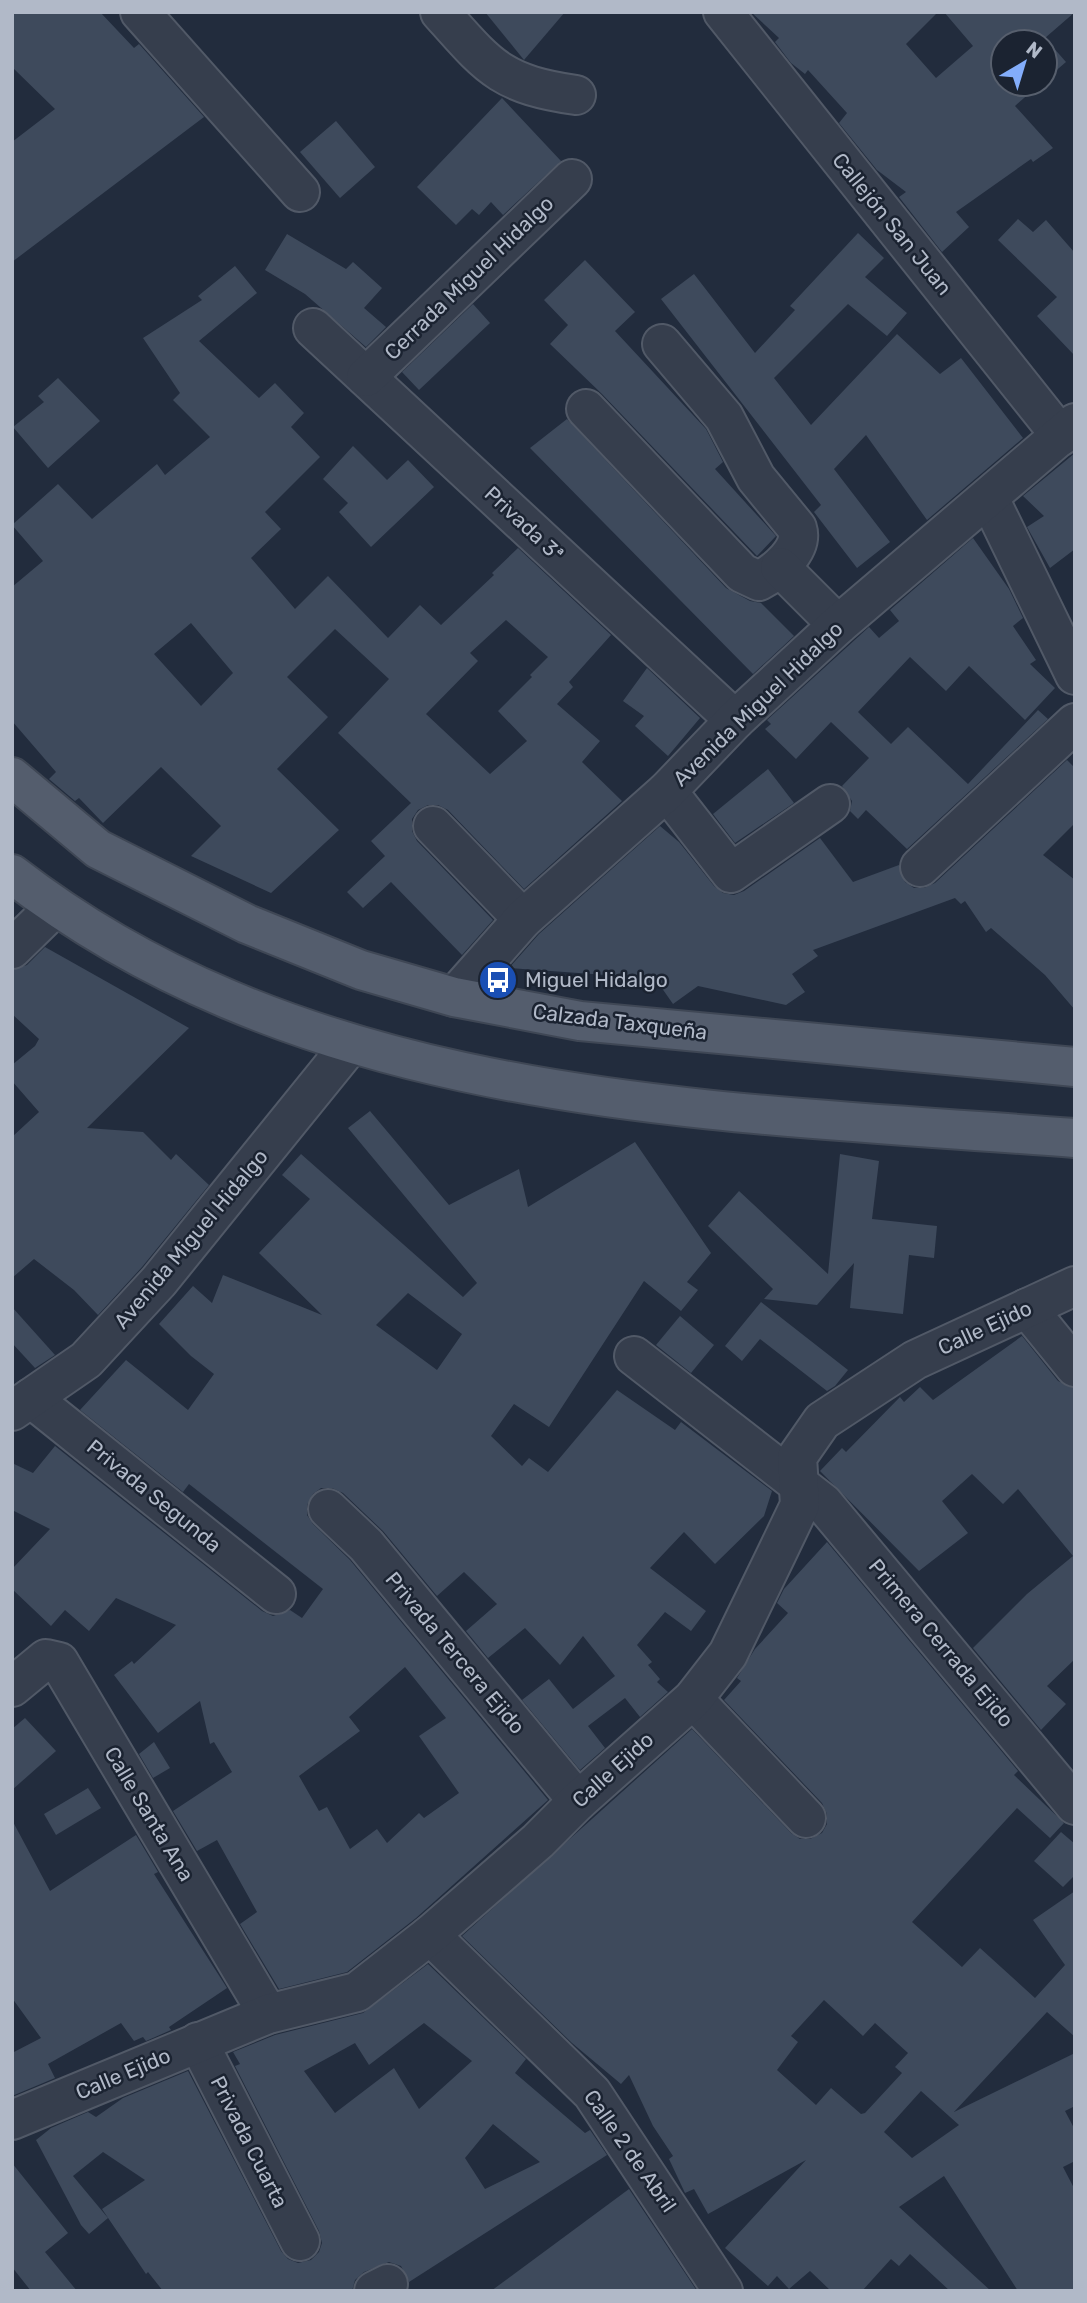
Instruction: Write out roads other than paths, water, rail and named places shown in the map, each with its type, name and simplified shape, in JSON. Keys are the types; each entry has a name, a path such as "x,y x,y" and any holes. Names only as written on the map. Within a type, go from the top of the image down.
{"main road":[{"name":"Calzada Taxqueña","path":"12,777 98,849 247,924 362,970 454,997 580,1021 1075,1067"},
{"path":"12,874 55,907 142,958 225,1000 350,1045 439,1068 565,1092 776,1115 1075,1138"}],"street":[{"path":"140,12 300,192"},
{"path":"440,12 484,60 509,79 534,89 576,94"},
{"name":"Callejón San Juan","path":"723,12 1068,429"},
{"name":"Cerrada Miguel Hidalgo","path":"366,377 572,179"},
{"name":"Privada 3ª","path":"313,328 735,720"},
{"path":"586,409 742,573 759,581 780,567 796,544 797,528 756,478 724,417 662,344"},
{"name":"Avenida Miguel Hidalgo","path":"454,997 523,919 667,791 735,720 838,625 1068,429"},
{"path":"989,498 1075,675"},
{"path":"780,567 838,625"},
{"path":"920,867 1075,723"},
{"path":"667,791 731,873 831,804"},
{"path":"433,826 523,919"},
{"path":"12,949 55,907"},
{"name":"Avenida Miguel Hidalgo","path":"22,1405 86,1360 159,1281 350,1045"},
{"name":"Calle Ejido","path":"12,2120 268,2014 358,1993 430,1935 538,1841 578,1801 693,1699 728,1654 800,1505 797,1457 822,1421 915,1360 1075,1286"},
{"path":"1027,1308 1075,1367"},
{"name":"Primera Cerrada Ejido","path":"634,1356 823,1503 1075,1805"},
{"name":"Privada Segunda","path":"22,1405 276,1594"},
{"name":"Privada Tercera Ejido","path":"328,1508 366,1545 578,1801"},
{"name":"Calle Santa Ana","path":"12,1687 46,1659 59,1662 268,2014"},
{"path":"693,1699 806,1818"},
{"name":"Calle 2 de Abril","path":"430,1935 592,2093 723,2291"},
{"name":"Privada Cuarta","path":"198,2042 299,2241"}],"place":[{"name":"Miguel Hidalgo","path":"498,980"}]}
